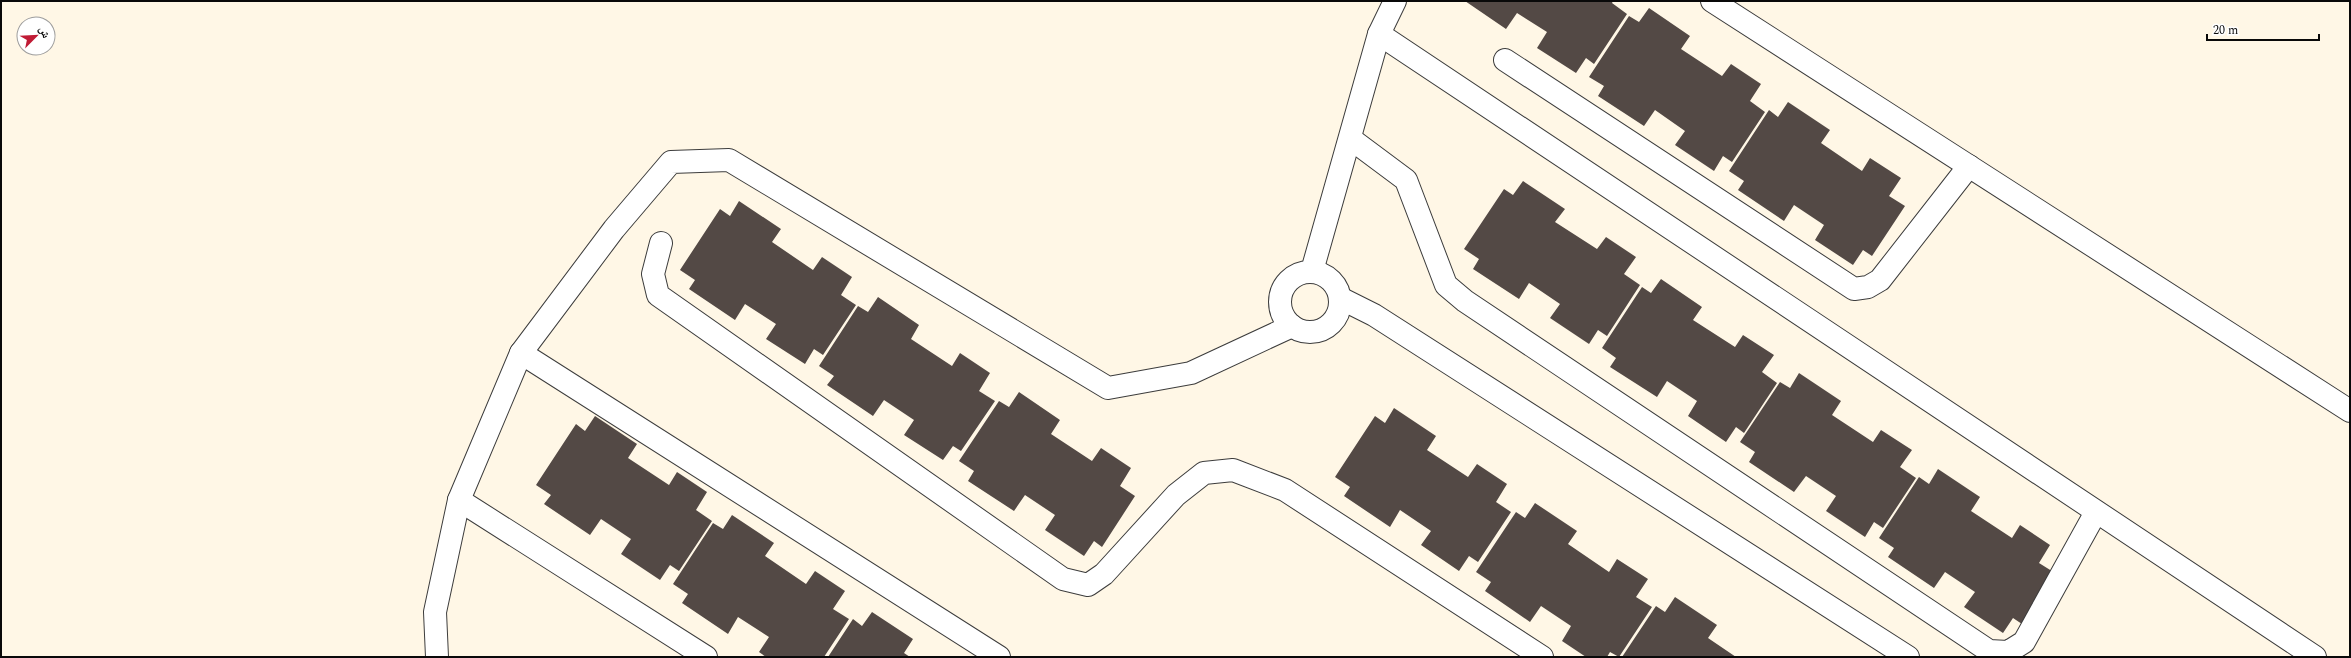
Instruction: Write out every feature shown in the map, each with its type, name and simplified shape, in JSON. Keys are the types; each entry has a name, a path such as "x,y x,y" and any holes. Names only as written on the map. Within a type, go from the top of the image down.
{"street":[{"path":"1312,272 1351,139 1379,34 1396,1"},
{"path":"1712,1 2350,411"},
{"path":"1379,34 2315,657"},
{"path":"1505,60 1854,289 1868,286 1880,280 1969,166"},
{"path":"1351,139 1406,180 1446,285 1465,301 1990,651 2008,652 2024,642 2096,512"},
{"path":"437,657 435,612 459,500 521,353 614,229 671,162 729,160 1108,388 1191,373 1292,326"},
{"path":"661,243 653,274 658,295 1063,579 1088,585 1104,574 1176,495 1204,473 1233,470 1285,490 1542,657"},
{"path":"1312,272 1331,280 1340,298 1340,308 1336,318 1329,326 1320,331 1300,331 1292,326 1281,310 1282,291 1294,277 1312,272"},
{"path":"1340,298 1381,319 1908,657"},
{"path":"521,353 999,657"},
{"path":"459,500 706,657"}],"building":[{"path":"1465,1 1613,1 1612,3 1627,14 1594,64 1586,58 1576,73 1537,48 1547,32 1517,13 1506,29"},
{"path":"1649,8 1690,36 1681,49 1722,76 1731,64 1761,84 1750,101 1765,112 1732,162 1723,156 1714,171 1675,145 1685,131 1655,110 1644,126 1598,96 1604,86 1589,77 1629,16 1639,22"},
{"path":"1788,102 1830,130 1821,143 1862,171 1870,158 1901,178 1889,196 1905,206 1872,256 1863,250 1853,265 1815,240 1824,225 1794,205 1784,221 1738,190 1744,181 1729,171 1769,110 1778,117"},
{"path":"1523,181 1565,209 1555,222 1597,249 1606,237 1636,257 1624,274 1640,285 1607,336 1598,330 1589,344 1550,318 1560,304 1529,283 1519,299 1473,269 1479,259 1464,249 1504,189 1513,195"},
{"path":"739,201 781,229 772,242 813,270 822,257 852,277 841,295 856,305 823,355 814,349 805,364 766,339 776,324 745,304 735,320 689,289 695,280 680,270 720,209 730,216"},
{"path":"1661,279 1702,307 1693,320 1735,347 1743,335 1774,355 1762,372 1777,383 1744,433 1736,427 1726,442 1688,416 1697,401 1667,381 1657,397 1610,367 1616,358 1602,348 1642,287 1651,293"},
{"path":"878,297 919,325 911,339 952,366 960,353 990,373 979,391 995,401 961,451 953,446 943,460 904,435 914,420 884,400 873,416 827,385 834,376 819,366 858,306 868,312"},
{"path":"1799,373 1841,401 1832,415 1873,442 1881,430 1912,450 1900,467 1916,478 1883,528 1874,522 1865,537 1826,511 1836,496 1806,476 1794,492 1749,462 1755,452 1740,442 1780,382 1790,388"},
{"path":"1019,392 1060,420 1051,434 1092,461 1101,448 1131,468 1120,486 1135,496 1102,547 1094,541 1084,556 1045,530 1055,515 1025,495 1014,511 968,481 974,471 959,461 999,401 1009,407"},
{"path":"1394,408 1436,436 1427,450 1468,477 1477,464 1507,484 1496,502 1511,512 1478,562 1469,556 1459,571 1421,545 1431,531 1400,510 1390,527 1344,496 1350,487 1335,477 1375,416 1385,423"},
{"path":"595,416 637,444 628,458 669,485 677,472 707,492 696,510 712,521 679,571 670,565 660,580 621,554 631,539 601,519 590,535 544,504 551,495 536,485 576,424 585,431"},
{"path":"1938,469 1980,497 1971,511 2012,538 2020,525 2050,545 2039,563 2055,573 2022,624 2013,618 2003,633 1964,607 1975,592 1945,572 1934,588 1888,557 1894,548 1879,538 1919,477 1929,484"},
{"path":"1535,503 1577,531 1568,544 1609,572 1617,559 1648,579 1636,597 1652,607 1619,657 1610,652 1607,657 1586,657 1562,641 1571,626 1541,606 1530,622 1485,591 1491,582 1476,572 1516,512 1525,518"},
{"path":"732,515 774,543 765,556 806,584 815,571 845,591 833,609 849,619 824,657 766,657 759,652 769,637 738,617 728,634 682,603 688,594 673,584 713,523 723,529"},
{"path":"1675,597 1717,625 1708,638 1736,657 1622,657 1656,606 1665,612"},
{"path":"872,612 913,639 904,653 910,657 828,657 853,619 862,626"}]}
